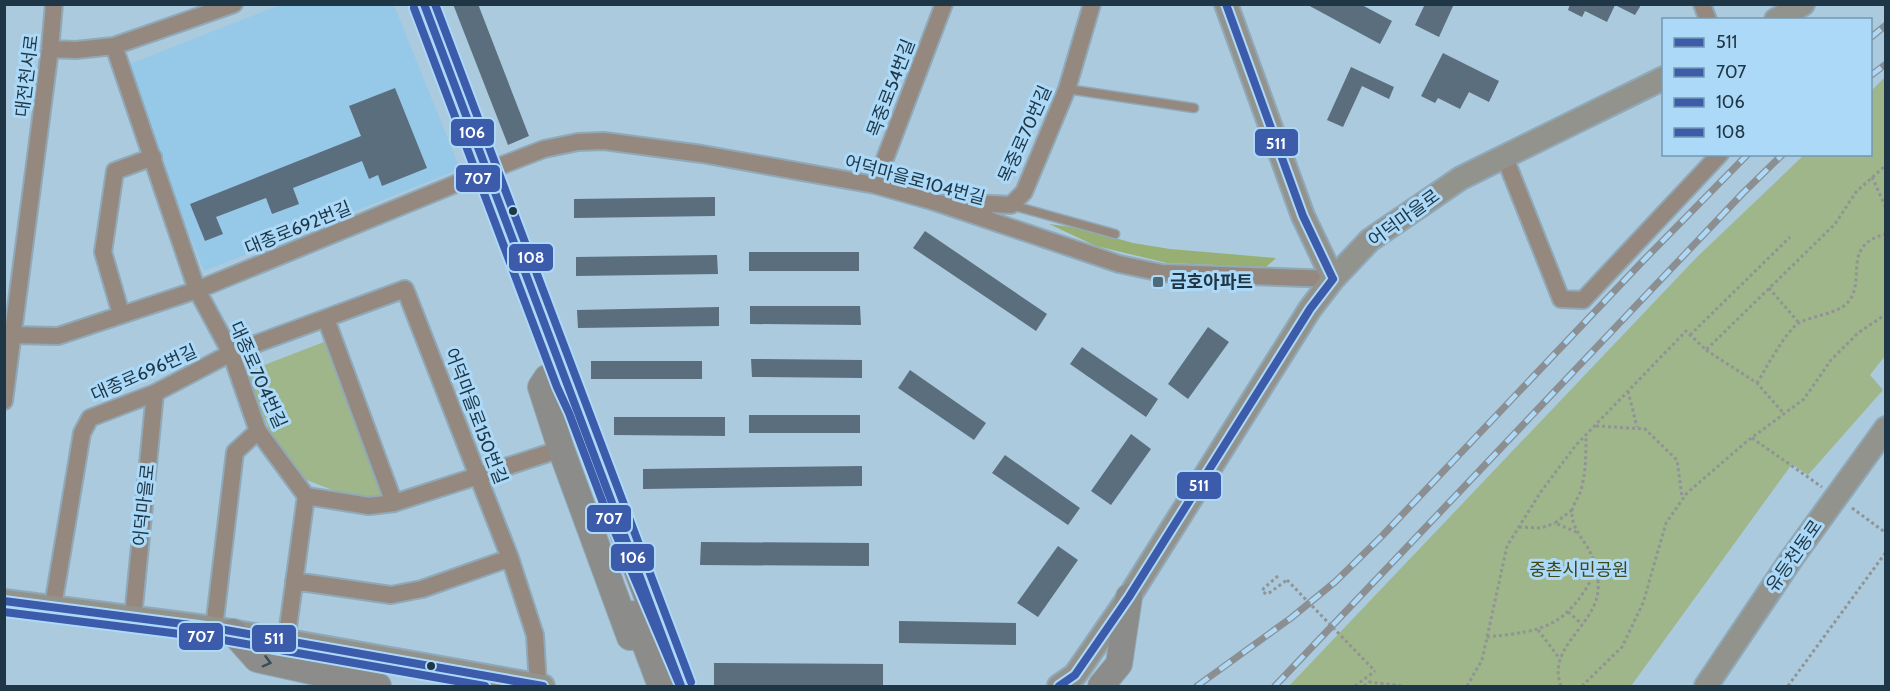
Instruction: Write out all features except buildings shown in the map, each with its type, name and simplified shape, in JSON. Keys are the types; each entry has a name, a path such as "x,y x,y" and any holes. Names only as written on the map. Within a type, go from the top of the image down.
{"main road":[{"path":"408,4 479,174 558,384 681,687"},
{"path":"424,4 479,174"},
{"path":"1226,4 1303,216 1333,279"},
{"path":"1779,18 1803,4"},
{"name":"어덕마을로","path":"1059,687 1075,675 1129,597 1310,309 1333,279 1370,240 1461,178 1662,79"},
{"path":"558,384 542,387 561,449 648,687"},
{"path":"558,384 661,687"},
{"path":"558,384 691,687"},
{"name":"유등천동로","path":"1706,687 1835,496 1886,428"},
{"path":"1101,687 1119,664 1129,597"},
{"path":"4,601 224,630 540,686"},
{"path":"224,630 257,659 378,687"}],"street":[{"name":"대전천서로","path":"4,401 54,4"},
{"path":"50,49 76,50 114,46 234,4"},
{"name":"목중로54번길","path":"875,185 944,4"},
{"name":"목중로70번길","path":"935,202 1011,205 1024,192 1067,89 1092,4"},
{"name":"대종로704번길","path":"114,46 197,290 231,353 258,431 306,496"},
{"name":"어덕마을로104번길","path":"479,174 544,149 578,142 604,141 702,154 875,185 935,202 1119,264 1162,273 1333,279"},
{"path":"1505,158 1561,299 1582,300 1718,156"},
{"path":"121,314 102,252 115,171 153,157"},
{"name":"대종로692번길","path":"14,335 58,336 197,290 479,174"},
{"name":"대종로696번길","path":"53,606 82,433 90,418 155,393 231,353 405,289"},
{"name":"어덕마을로150번길","path":"405,289 510,558 535,635 540,686"},
{"path":"326,318 394,503"},
{"name":"어덕마을로","path":"134,617 155,393"},
{"path":"224,630 235,452 258,431"},
{"path":"286,642 306,496 369,506 394,503 561,449"},
{"path":"294,581 391,595 422,589 510,558"}],"lane":[{"path":"1067,89 1194,108"},
{"path":"1011,205 1115,234"}],"path":[{"path":"1706,350 1834,224 1856,192 1886,165"},
{"path":"1872,177 1886,208"},
{"path":"1757,383 1783,342 1799,323 1838,309 1849,302 1855,288 1856,261 1860,251 1880,235 1886,234"},
{"path":"1690,335 1790,237"},
{"path":"1769,288 1799,323"},
{"path":"1582,687 1622,647 1643,603 1666,523 1682,499 1752,438 1804,399 1831,360 1858,333 1886,314"},
{"path":"1467,687 1482,660 1507,546 1540,493 1586,435 1686,331 1706,350 1757,383 1784,414"},
{"path":"1628,392 1637,427"},
{"path":"1595,426 1645,429 1677,460 1682,499"},
{"path":"1519,527 1541,528 1555,523 1572,509 1581,492 1586,468 1586,435"},
{"path":"1752,438 1886,532"},
{"path":"1561,687 1558,663 1597,597 1598,578 1591,554 1575,529 1572,509"},
{"path":"1555,523 1578,533"},
{"path":"1788,687 1886,552"},
{"path":"1487,637 1527,633 1549,626 1568,612 1585,592 1596,572"},
{"path":"1278,576 1263,588 1266,594 1287,580 1375,671 1354,687"},
{"path":"1568,612 1582,624"},
{"path":"1538,630 1560,659"},
{"path":"1364,687 1370,682 1404,687"}],"shaded area":[{"path":"280,5 394,5 460,169 204,271 122,67"}],"green space":[{"name":"중촌시민공원","path":"1885,77 1885,356 1870,375 1883,390 1808,475 1792,464 1631,686 1289,686 1697,257 1803,156 1872,156 1872,90"},
{"path":"1049,224 1079,228 1133,243 1170,249 1276,258 1266,267 1167,263 1096,246"},
{"path":"324,342 386,499 340,493 299,477 273,439 246,372"}],"railway":[{"path":"1872,36 1886,25"},
{"path":"1872,74 1886,64"},
{"path":"1197,686 1291,618 1335,582 1382,536 1641,263 1746,156"},
{"path":"1275,686 1743,193 1781,156"}],"transit line":[{"name":"106","path":"424,4 681,686"},
{"name":"108","path":"435,4 691,682"},
{"name":"511","path":"1226,4 1303,216 1333,279"},
{"name":"707","path":"414,8 557,387 606,511 680,686"},
{"name":"511","path":"1059,686 1075,675 1129,597 1310,309 1333,279"},
{"name":"511","path":"4,601 214,628 543,686"},
{"name":"707","path":"4,612 212,638 485,686"}],"place":[{"name":"금호아파트","path":"1158,282"}]}
